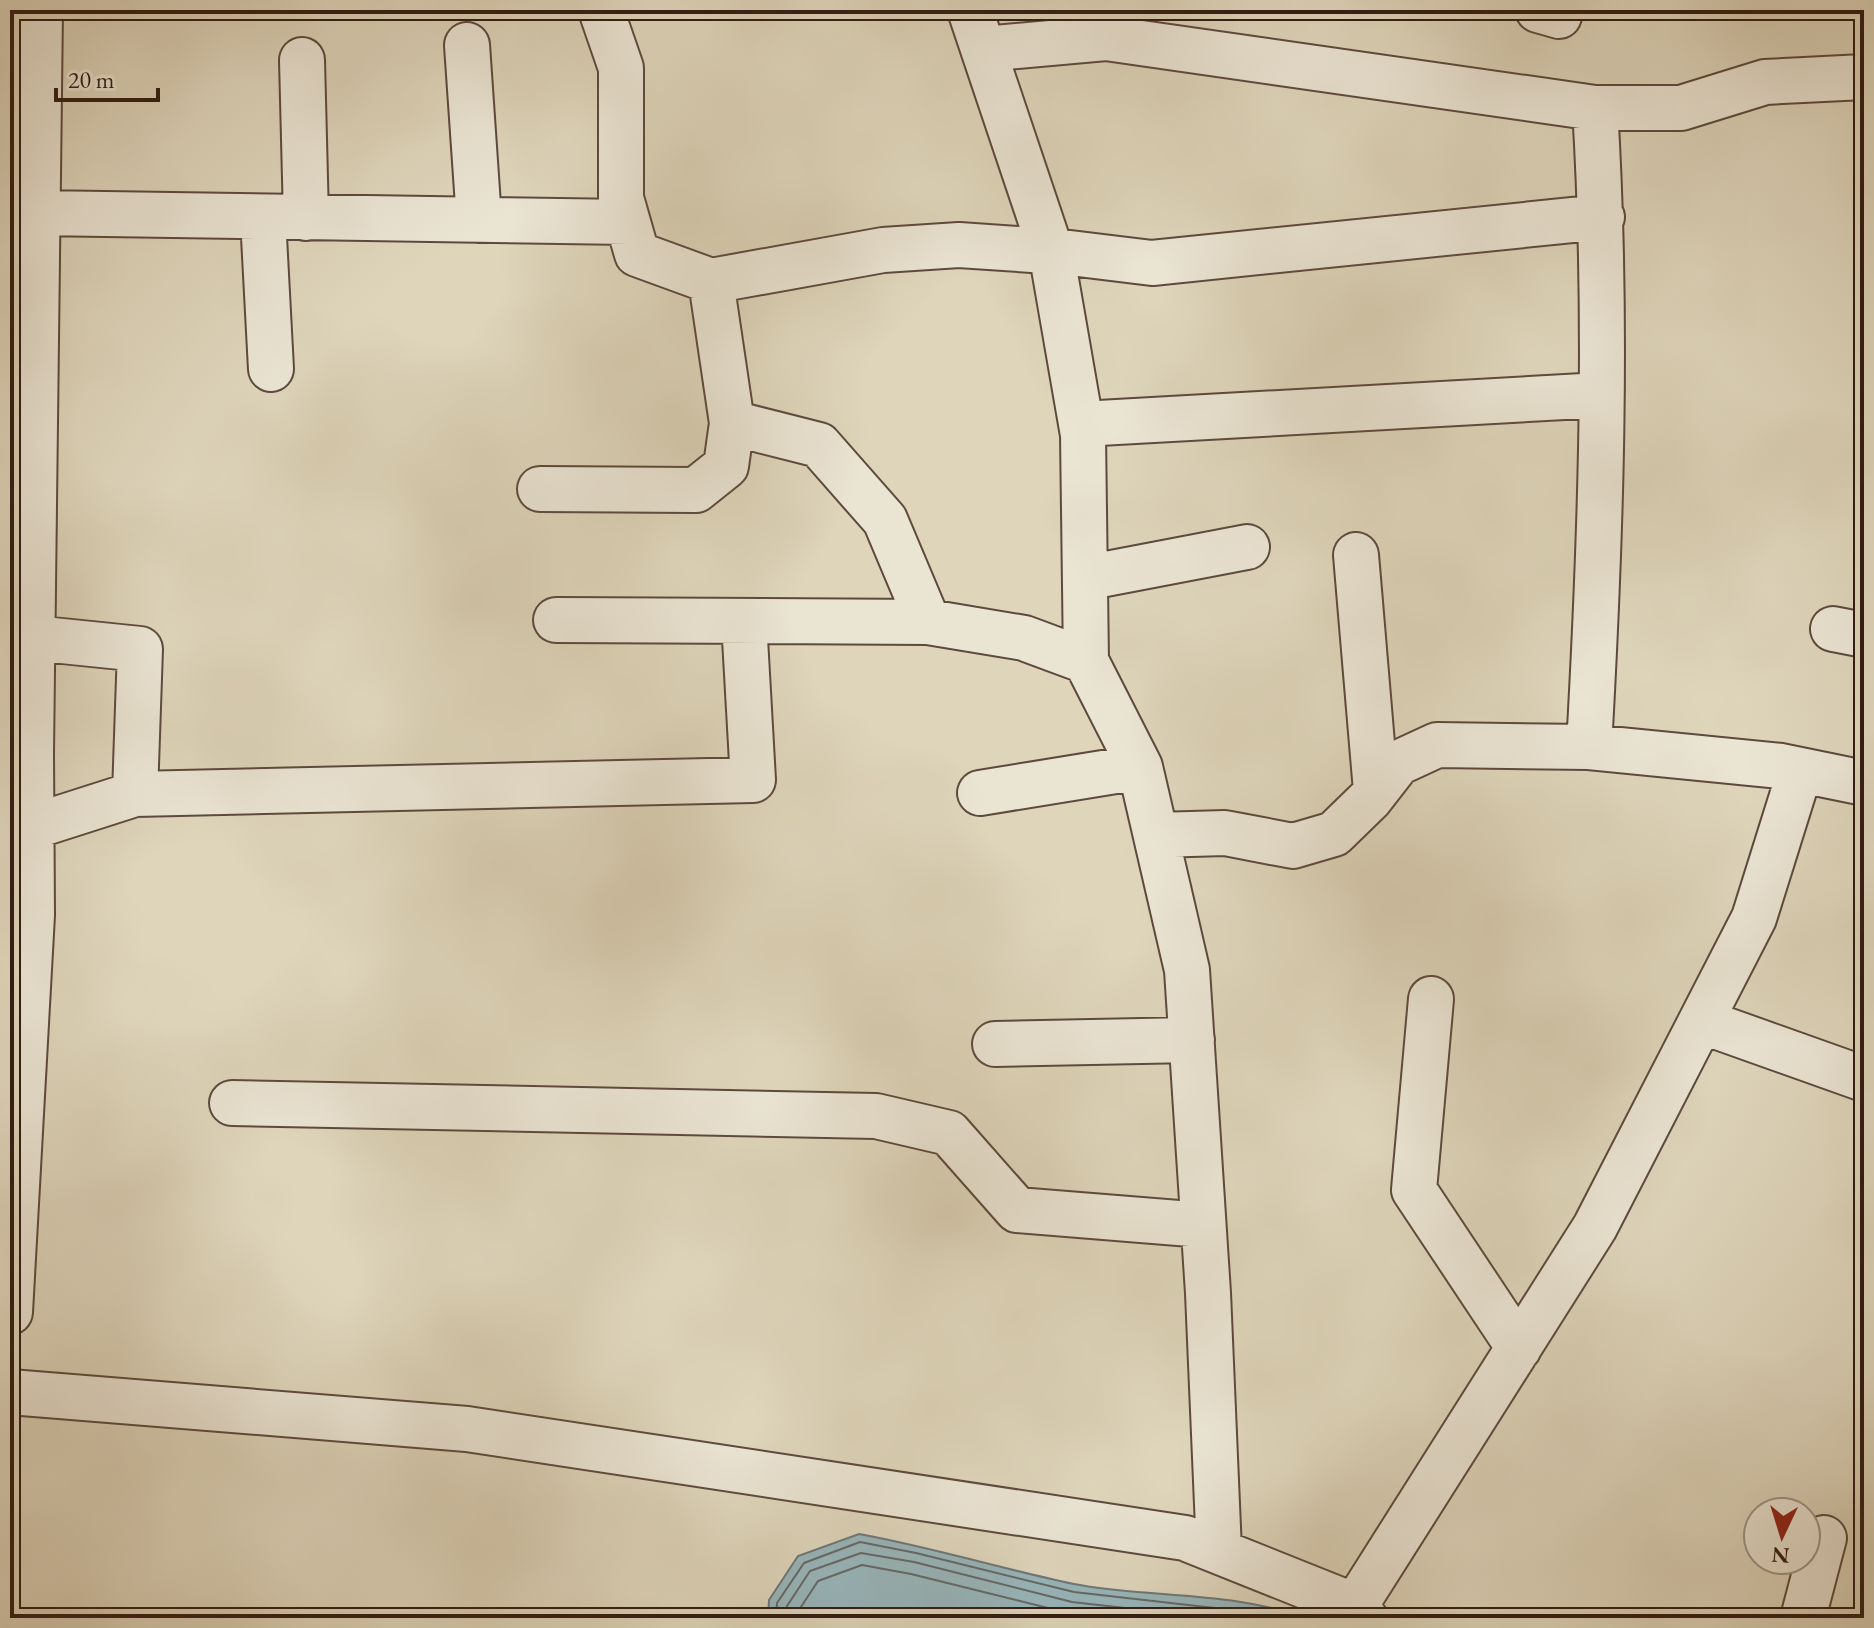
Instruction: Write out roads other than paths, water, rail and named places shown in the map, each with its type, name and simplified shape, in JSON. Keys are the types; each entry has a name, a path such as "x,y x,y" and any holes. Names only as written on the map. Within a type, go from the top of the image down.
{"street":[{"path":"10,1312 32,915 32,827 21,753 33,638 28,236 40,10"},
{"path":"601,10 621,68 621,198 637,254 711,281 883,250 959,245 1051,251 1152,263 1602,217"},
{"path":"1219,1551 1187,970 1140,767 1086,661 1081,424 1051,251 977,30 1106,38 1595,108 1681,108 1765,82 1864,77"},
{"path":"467,45 479,220"},
{"path":"302,60 306,218"},
{"path":"1589,747 1600,547 1602,217 1595,108"},
{"path":"28,236 263,218 628,222"},
{"path":"263,218 271,369"},
{"path":"540,489 696,490 726,466 732,423 711,281"},
{"path":"1081,424 1601,395"},
{"path":"732,423 819,445 885,520 928,622"},
{"path":"1085,578 1247,547"},
{"path":"1356,555 1376,791"},
{"path":"556,620 928,622 1024,638 1086,661"},
{"path":"32,827 135,794 753,780 744,621"},
{"path":"33,638 140,649 135,794"},
{"path":"1156,835 1225,833 1293,846 1334,834 1376,791 1398,763 1437,745 1589,747 1781,766 1864,783"},
{"path":"980,793 1140,767"},
{"path":"10,1392 467,1429 1185,1538 1360,1612 1595,1227 1754,918 1800,771"},
{"path":"1431,999 1414,1190 1519,1348"},
{"path":"1701,1021 1864,1079"},
{"path":"995,1044 1192,1040"},
{"path":"232,1103 876,1116 949,1133 1017,1210 1203,1225"},
{"path":"1803,1618 1824,1538"}],"water":[{"path":"859,1534 1074,1584 1249,1603 1303,1618 768,1618 769,1600 798,1556"}]}
